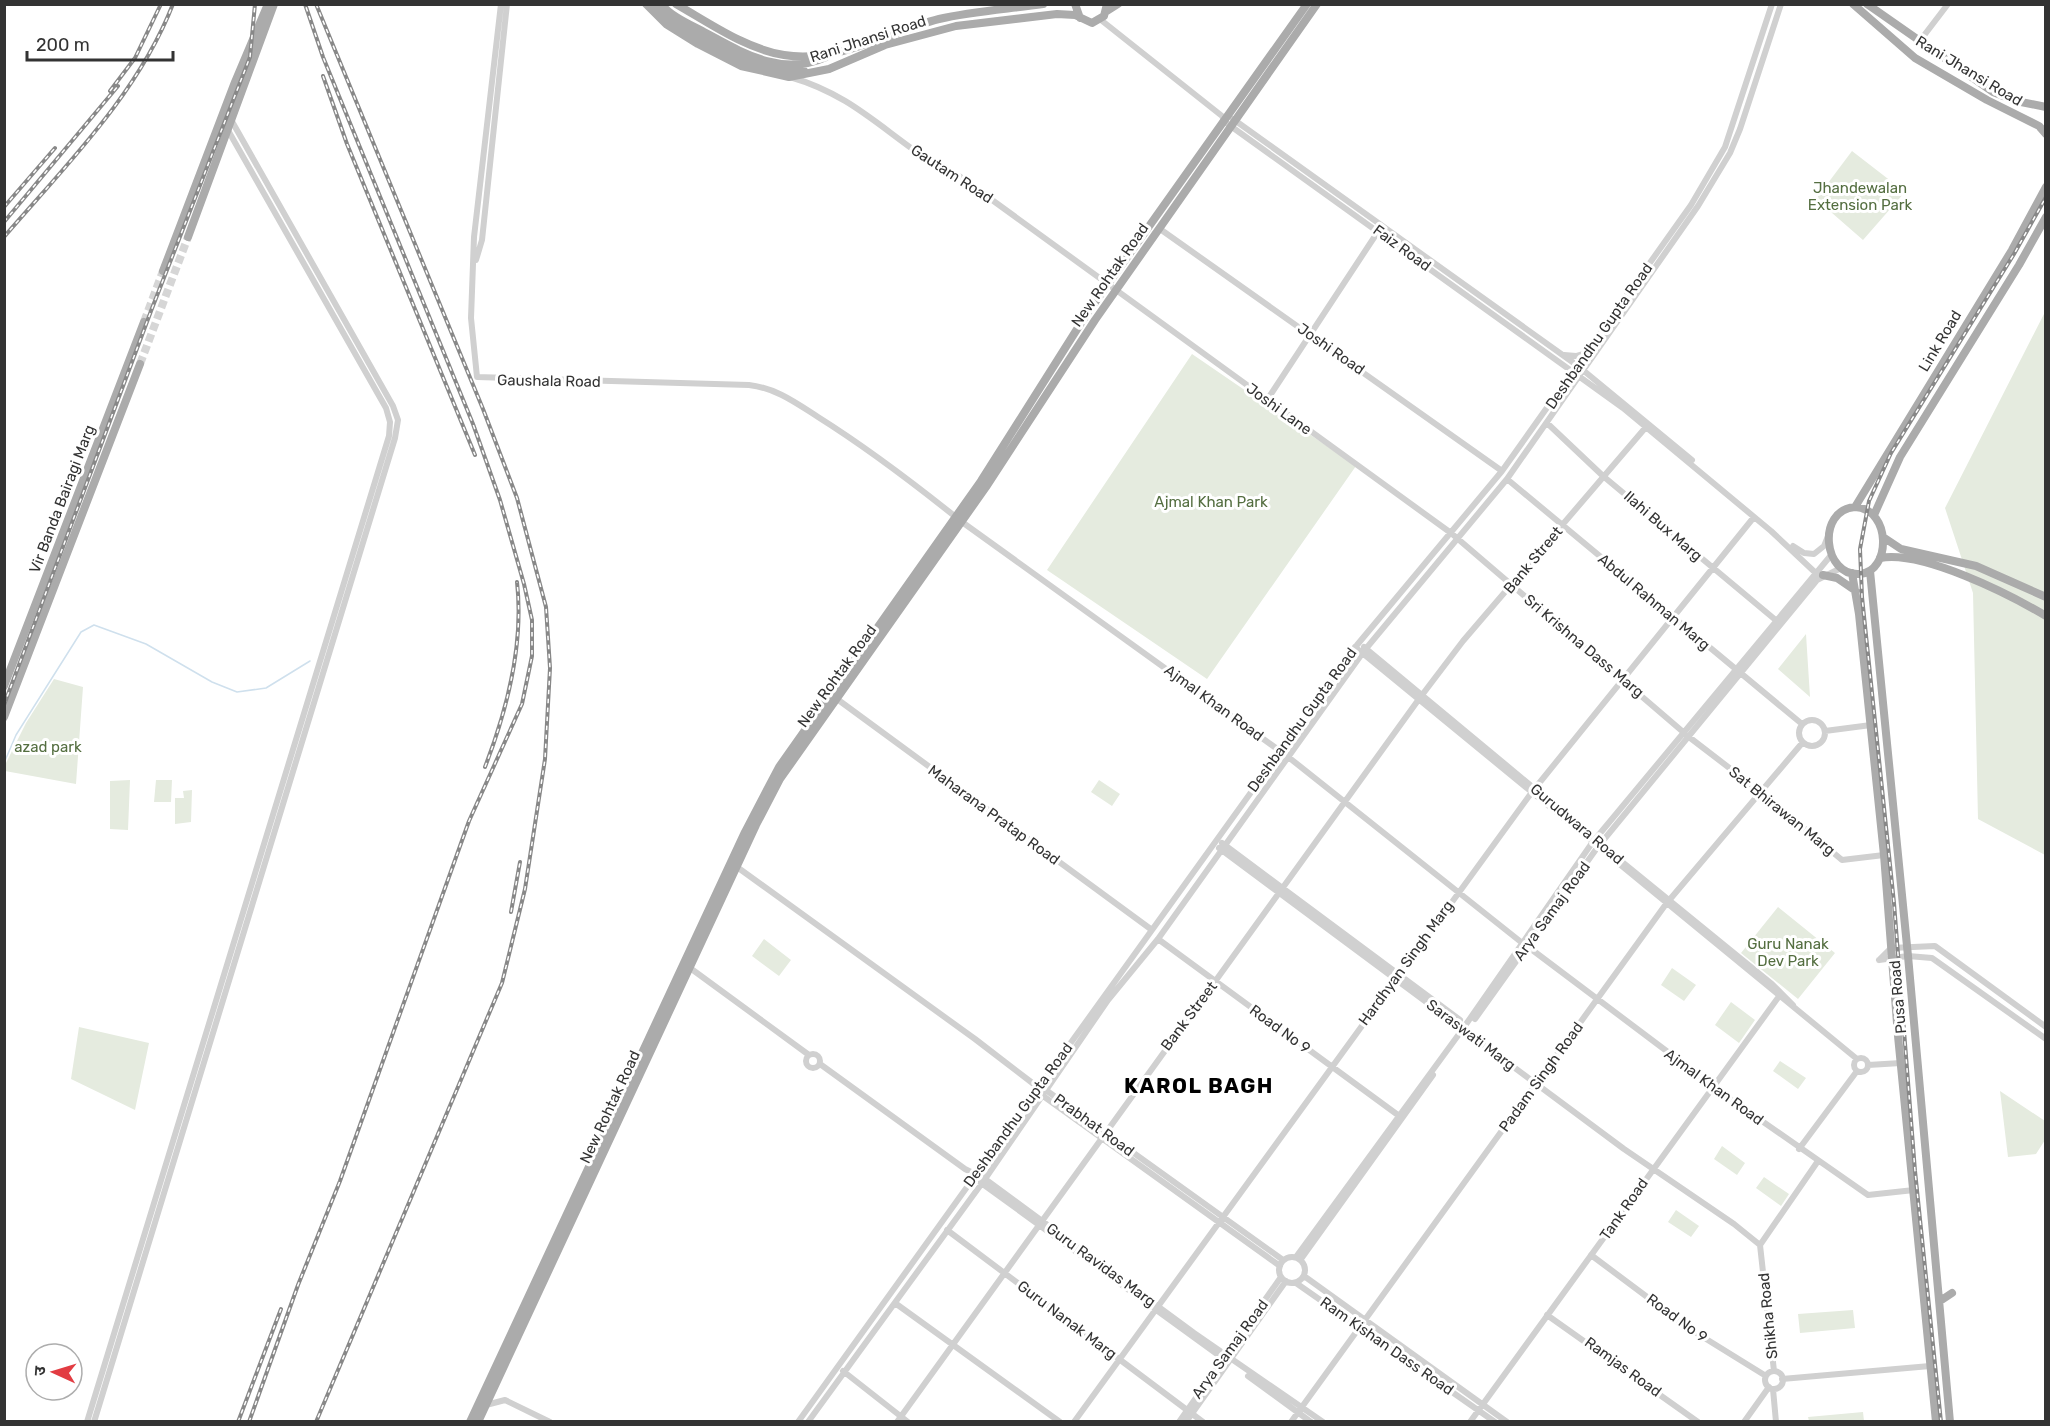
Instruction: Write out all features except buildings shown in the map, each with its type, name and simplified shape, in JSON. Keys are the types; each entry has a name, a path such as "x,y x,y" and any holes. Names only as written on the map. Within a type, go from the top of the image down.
{"main road":[{"path":"163,271 221,118 268,4"},
{"path":"188,237 274,4"},
{"name":"Rani Jhansi Road","path":"646,4 666,24 698,44 741,66 789,77 829,69 854,56 956,26 1057,14 1092,22 1101,20"},
{"path":"654,4 676,23 752,61 774,69 804,71 854,56"},
{"path":"661,4 679,18 752,61 787,65 816,61 835,52"},
{"name":"Rani Jhansi Road","path":"676,4 768,51 804,56 835,52 941,19 1043,4"},
{"path":"1075,4 1081,19"},
{"path":"1101,20 1107,8 1118,4"},
{"name":"New Rohtak Road","path":"470,1422 687,965 780,779 1117,288 1160,229 1229,120 1307,4"},
{"name":"New Rohtak Road","path":"478,1422 752,818 779,767 959,520 1109,282 1317,4"},
{"name":"Rani Jhansi Road","path":"1853,4 1915,58 1987,100 2039,126 2046,135"},
{"name":"Rani Jhansi Road","path":"1867,4 1993,92 2016,101 2046,107"},
{"name":"Link Road","path":"1855,507 2012,250 2046,187"},
{"name":"Link Road","path":"1874,515 1900,457 2019,265 2046,217"},
{"name":"Vir Banda Bairagi Marg","path":"4,686 144,322"},
{"name":"Vir Banda Bairagi Marg","path":"4,717 140,364"},
{"path":"1855,507 1865,509 1874,515 1883,537 1880,558 1870,571 1852,573 1841,568 1832,554 1829,536 1836,515 1845,509 1855,507"},
{"path":"1883,537 1901,549 1976,566 2046,597"},
{"path":"1880,558 1896,555 1978,581 2008,593 2046,616"},
{"name":"Pusa Road","path":"1870,571 1950,1422"},
{"path":"1819,573 1837,578 1856,591"},
{"name":"Pusa Road","path":"1852,573 1856,591 1884,855 1935,1422"},
{"path":"1940,1301 1952,1293"}],"street":[{"name":"Gaushala Road","path":"501,4 474,237 471,318 474,370 479,379 725,384 771,389 841,431 924,489 959,520"},
{"path":"474,264 482,240 507,4"},
{"name":"Deshbandhu Gupta Road","path":"798,1422 975,1176 1108,1000 1158,939 1364,651 1508,479 1547,423 1730,153 1772,4"},
{"name":"Deshbandhu Gupta Road","path":"1743,109 1781,4"},
{"path":"1919,42 1948,4"},
{"path":"1101,20 1229,120 1379,229 1562,355 1579,373 1819,573"},
{"name":"Gautam Road","path":"789,77 820,86 847,100 920,154 959,176 1109,282"},
{"path":"87,1422 389,436 390,422 386,408 225,109"},
{"path":"94,1422 395,438 398,420 393,406 221,118"},
{"name":"Deshbandhu Gupta Road","path":"808,1422 983,1181 1040,1089 1357,645 1502,471 1579,373 1587,353 1695,206"},
{"name":"Joshi Road","path":"1160,229 1502,471"},
{"path":"1267,400 1379,229"},
{"name":"Faiz Road","path":"1379,229 1579,373 1804,553 1818,552 1829,536"},
{"name":"Joshi Lane","path":"1109,282 1450,533"},
{"path":"1562,355 1576,356 1587,353"},
{"name":"Ilahi Bux Marg","path":"1547,423 1603,476 1779,623"},
{"name":"Bank Street","path":"899,1419 1420,696 1463,641 1646,427"},
{"name":"Abdul Rahman Marg","path":"1508,479 1802,724"},
{"name":"Hardhyan Singh Marg","path":"1074,1422 1220,1219 1287,1132 1396,976 1533,790 1754,517"},
{"name":"Ajmal Khan Road","path":"959,520 1287,756 1596,1000 1799,1149 1868,1196 1914,1190"},
{"name":"Sri Krishna Dass Marg","path":"1450,533 1623,678 1687,735"},
{"path":"1779,623 1832,554"},
{"path":"1819,573 1841,568"},
{"name":"Arya Samaj Road","path":"1298,1258 1464,1031 1596,843 1779,623"},
{"name":"Gurudwara Road","path":"1357,645 1857,1059"},
{"name":"Maharana Pratap Road","path":"837,699 1152,930"},
{"path":"1809,720 1818,721 1825,731 1819,743 1813,746 1803,742 1799,735 1802,724 1809,720"},
{"path":"1825,731 1871,725"},
{"name":"Sat Bhirawan Marg","path":"1687,735 1762,793 1842,860 1884,855"},
{"name":"Padam Singh Road","path":"1291,1422 1534,1083 1668,902 1803,742"},
{"name":"Saraswati Marg","path":"1215,842 1281,889 1534,1083 1652,1170 1734,1224 1760,1245"},
{"name":"Prabhat Road","path":"737,867 967,1033 1103,1136 1282,1263"},
{"name":"Road No 9","path":"1158,939 1400,1117"},
{"path":"2046,1027 1935,946 1891,948 1879,960 1908,956 1932,958 2046,1039"},
{"path":"687,965 809,1055 817,1055 820,1064 815,1069 808,1067 806,1062 809,1055"},
{"name":"Saraswati Marg","path":"1396,976 1460,1020"},
{"name":"Tank Road","path":"1470,1422 1780,994"},
{"path":"1857,1071 1854,1065 1857,1059 1863,1058 1868,1065"},
{"path":"1868,1065 1901,1063"},
{"name":"Guru Ravidas Marg","path":"820,1064 1156,1309 1299,1409"},
{"path":"1857,1071 1864,1071 1868,1065"},
{"path":"1799,1149 1857,1071"},
{"path":"1760,1245 1818,1161"},
{"name":"Guru Nanak Marg","path":"947,1230 1203,1422"},
{"name":"Shikha Road","path":"1760,1245 1774,1371"},
{"name":"Road No 9","path":"1592,1255 1690,1329 1766,1376"},
{"path":"1298,1258 1305,1267 1304,1276 1296,1283 1283,1279 1282,1263 1298,1258"},
{"name":"Ram Kishan Dass Road","path":"1304,1276 1365,1319 1480,1407"},
{"name":"Arya Samaj Road","path":"1179,1422 1190,1411 1283,1279"},
{"name":"Ram Kishan Dass Road","path":"1296,1283 1480,1407"},
{"path":"895,1303 1060,1422"},
{"name":"Ramjas Road","path":"1547,1315 1698,1422"},
{"path":"1782,1379 1930,1366"},
{"path":"838,1368 899,1419 908,1422"},
{"path":"1744,1422 1771,1388 1780,1386 1782,1379 1779,1372 1774,1371 1766,1376 1771,1388 1776,1422"},
{"path":"486,1405 505,1400 550,1422"},
{"path":"1480,1407 1495,1422"},
{"path":"1480,1407 1507,1422"},
{"path":"1299,1409 1311,1422"},
{"path":"1299,1409 1323,1422"},
{"path":"1186,1422 1190,1411"}],"green space":[{"name":"Jhandewalan Extension Park","path":"1852,151 1905,192 1863,240 1816,199"},
{"path":"2045,312 2045,855 1978,819 1973,593 1945,508"},
{"name":"Ajmal Khan Park","path":"1192,354 1356,466 1207,679 1047,570"},
{"path":"1806,634 1810,697 1778,669"},
{"name":"azad park","path":"54,679 83,687 76,784 5,771 5,765 26,723"},
{"path":"130,780 128,830 110,829 110,781"},
{"path":"156,780 172,780 171,802 154,802"},
{"path":"1099,780 1120,794 1112,806 1091,792"},
{"path":"192,790 191,822 175,824 175,798 184,798 183,791"},
{"name":"Guru Nanak Dev Park","path":"1778,907 1835,953 1798,999 1741,953"},
{"path":"764,939 791,960 779,976 752,956"},
{"path":"1672,968 1696,985 1684,1001 1661,985"},
{"path":"1731,1002 1755,1020 1739,1043 1715,1025"},
{"path":"79,1027 149,1043 135,1110 71,1079"},
{"path":"1780,1061 1806,1078 1798,1089 1773,1071"},
{"path":"2000,1091 2045,1121 2045,1140 2036,1154 2008,1157"},
{"path":"1722,1146 1745,1163 1737,1175 1714,1159"},
{"path":"1764,1177 1789,1194 1781,1206 1756,1188"},
{"path":"1676,1210 1699,1226 1691,1237 1668,1222"},
{"path":"1853,1310 1855,1328 1800,1333 1798,1314"},
{"path":"1863,1412 1864,1421 1809,1421 1808,1417"}],"waterway":[{"path":"4,763 16,735 81,632 94,625 146,644 212,682 237,692 266,688 310,661"}],"tunnel":[{"path":"140,364 188,237"},
{"path":"144,322 163,271"}],"railway":[{"path":"110,91 135,58 161,4"},
{"path":"4,237 99,127 141,68 173,4"},
{"path":"4,705 151,311 250,57 255,4"},
{"path":"249,1422 298,1285 340,1181 469,821 522,704 532,656 532,620 500,500 473,424 323,57 305,4"},
{"path":"316,4 483,409 517,498 546,607 550,668 545,759 525,889 502,983 316,1422"},
{"path":"323,76 347,144 475,455"},
{"path":"4,222 118,86"},
{"path":"4,207 55,148"},
{"path":"1941,1422 1915,1171 1894,903 1862,597 1860,549 1869,501 1891,453 2014,254 2046,197"},
{"path":"485,767 507,700 516,653 519,605 517,582"},
{"path":"511,912 520,862"},
{"path":"238,1422 281,1309"}],"district":[{"name":"KAROL BAGH","path":"1199,1085"}]}
